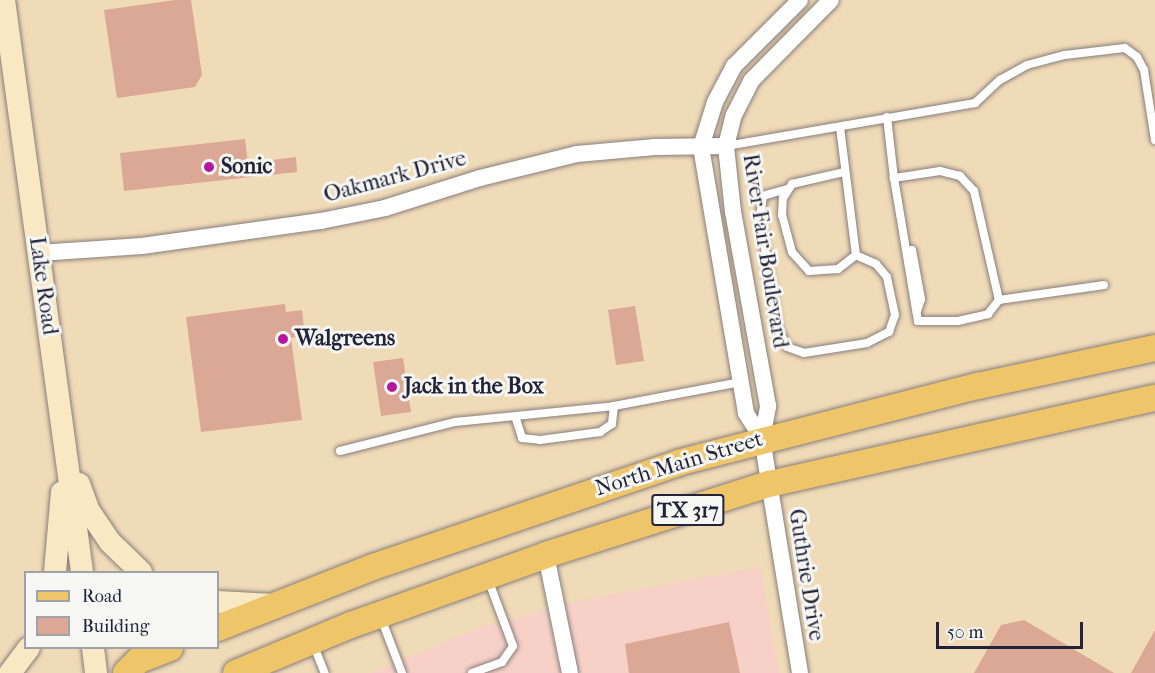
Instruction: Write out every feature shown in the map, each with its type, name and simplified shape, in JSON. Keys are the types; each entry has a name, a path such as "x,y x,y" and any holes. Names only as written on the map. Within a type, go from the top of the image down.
{"main road":[{"name":"Lake Road","path":"4,0 7,66 39,253 82,571"},
{"name":"North Main Street","path":"219,628 274,605 540,507 762,438 1155,348"},
{"name":"North Main Street","path":"236,673 379,615 487,576 769,483 1155,398"},
{"path":"55,571 66,449"},
{"path":"66,449 89,511 110,542 139,571"},
{"path":"219,602 274,605"},
{"path":"10,673 28,649"},
{"path":"93,649 96,673"},
{"path":"126,673 139,660 167,649"}],"street":[{"name":"River Fair Boulevard","path":"762,438 746,413 701,147 715,102 734,66 800,0"},
{"name":"River Fair Boulevard","path":"769,483 762,438 768,406 733,212 726,146 734,115 752,80 831,0"},
{"name":"Oakmark Drive","path":"39,253 142,246 321,221 385,208 480,178 577,153 726,146"},
{"name":"Guthrie Drive","path":"769,483 800,673"},
{"path":"546,555 570,673"}],"lane":[{"path":"726,146 975,103 1000,80 1027,65 1065,55 1125,48 1137,57 1144,70 1155,140"},
{"path":"1144,70 1155,69"},
{"path":"887,117 894,178 918,321 958,321 988,314 999,300 1104,285"},
{"path":"840,127 856,255"},
{"path":"894,178 940,171 968,182 978,198 999,300"},
{"path":"844,172 805,179 787,189 764,196 760,218 778,329 787,347 804,353 867,343 889,332 895,315 887,277 876,264 856,255"},
{"path":"787,189 782,214 792,252 802,268 820,273 838,269 856,255"},
{"path":"340,451 455,422 516,419 614,406 741,382"},
{"path":"516,419 522,438 540,440 600,432 612,424 614,406"},
{"path":"472,673 502,662 513,646 487,576"},
{"path":"379,615 402,673"},
{"path":"312,641 325,673"}],"shaded area":[{"path":"760,567 779,673 371,673 484,626 588,599"}],"building":[{"path":"175,0 191,0 202,75 195,87 117,98 104,10"},
{"name":"Sonic","path":"245,139 248,163 296,157 297,172 124,191 120,153"},
{"name":"Walgreens","path":"285,304 286,312 302,310 305,336 291,338 302,420 201,432 186,317"},
{"path":"635,306 644,361 616,365 608,310"},
{"name":"Jack in the Box","path":"403,358 411,412 381,416 373,362"},
{"path":"1024,620 1114,673 974,673 1001,625"},
{"path":"729,622 740,673 629,673 625,644"},
{"path":"1155,630 1155,673 1131,673"}],"place":[{"name":"Sonic","path":"209,167"},
{"name":"Walgreens","path":"283,339"},
{"name":"Jack in the Box","path":"392,387"}]}
